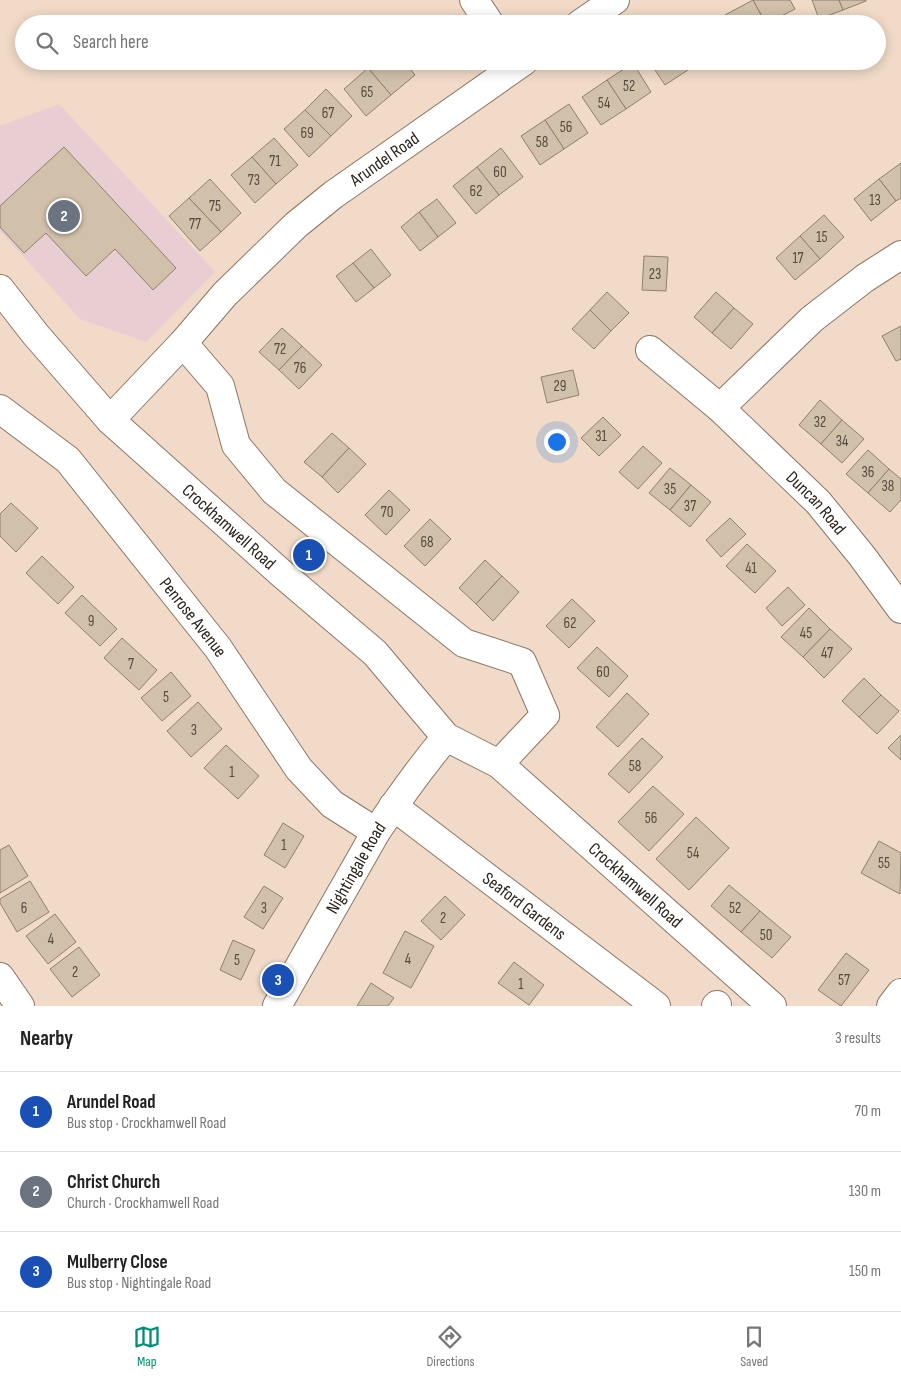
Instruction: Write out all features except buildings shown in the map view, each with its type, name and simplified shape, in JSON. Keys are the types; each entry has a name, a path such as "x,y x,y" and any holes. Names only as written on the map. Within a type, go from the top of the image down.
{"street":[{"path":"474,0 484,15"},
{"path":"593,15 615,0"},
{"name":"Arundel Road","path":"110,420 183,343 225,294 296,224 333,195 508,70"},
{"path":"720,408 812,319 865,278 901,255"},
{"name":"Crockhamwell Road","path":"0,289 36,335 110,420 281,573 375,653 446,737 499,764 772,1006"},
{"path":"183,343 220,386 236,445 274,491 464,643 522,662 545,715 499,764"},
{"name":"Duncan Road","path":"650,350 720,408 818,502 862,556 901,609"},
{"name":"Penrose Avenue","path":"0,409 68,460 218,648 299,769 332,804 376,832"},
{"name":"Nightingale Road","path":"277,1006 376,832 426,761 446,737"},
{"name":"Seaford Gardens","path":"393,806 656,1006"},
{"path":"0,977 20,1006"},
{"path":"891,1006 901,993"}],"shaded area":[{"path":"59,104 215,272 146,342 80,319 0,231 0,126"}],"place":[{"name":"Christ Church","path":"64,216"},
{"name":"Arundel Road","path":"309,555"},
{"name":"Mulberry Close","path":"278,980"}]}
